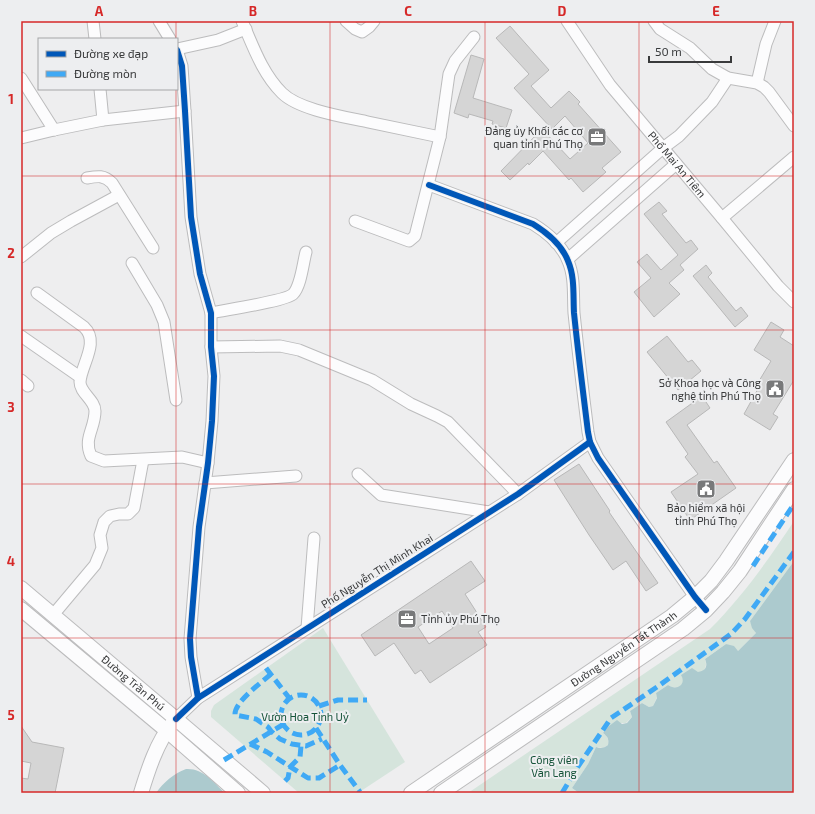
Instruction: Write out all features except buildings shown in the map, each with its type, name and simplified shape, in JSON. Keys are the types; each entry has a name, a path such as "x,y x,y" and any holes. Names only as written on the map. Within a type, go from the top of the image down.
{"main road":[{"name":"Đường Nguyễn Tất Thành","path":"411,793 672,616 695,597 711,581 726,562 794,460"},
{"name":"Đường Nguyễn Tất Thành","path":"441,793 683,629 706,610 724,592 740,571 794,489"},
{"name":"Đường Trần Phú","path":"21,588 263,793"},
{"name":"Đường Trần Phú","path":"21,609 166,730 238,793"},
{"path":"141,793 166,730 176,719"}],"street":[{"path":"93,21 95,38"},
{"path":"159,21 169,38"},
{"path":"346,21 355,29 362,32 369,28 374,21"},
{"name":"Phố Mai An Tiêm","path":"567,21 610,85 778,286 794,302"},
{"path":"654,21 660,29 690,48 712,69 728,78 757,83 769,92 794,126"},
{"path":"757,83 766,44 775,21"},
{"path":"178,50 218,40 244,25 256,55 268,76 283,94 304,106 333,114 440,137"},
{"path":"355,221 409,241 415,236 440,137 449,74 455,61 474,37"},
{"path":"178,53 182,66 190,217 200,274 211,313 211,347 214,376 212,421 199,527 190,639 191,657 198,698"},
{"path":"21,78 54,130"},
{"path":"556,243 663,148 679,136 707,107 728,78"},
{"path":"100,90 103,120"},
{"path":"21,138 103,120 185,111"},
{"path":"722,218 794,157"},
{"path":"568,259 676,164"},
{"path":"87,178 98,176 106,177 153,248"},
{"path":"428,185 533,224 543,230 556,243 568,259 572,276 574,311 590,442 598,458 695,597 706,610"},
{"path":"21,257 70,220 119,195"},
{"path":"211,313 275,300 293,294 298,285 306,252"},
{"path":"132,263 157,305 164,322 176,400"},
{"path":"37,293 88,331 90,336 89,353 80,377 80,385 95,410 88,440 91,456 104,461 182,457 208,463"},
{"path":"21,336 80,377"},
{"path":"211,347 280,346 299,350 321,358 372,380 411,404 448,422 518,494"},
{"name":"Phố Nguyễn Thị Minh Khai","path":"176,719 198,698 518,494 590,442"},
{"path":"53,615 95,565 102,548 100,535 104,522 110,516 128,514 134,508 143,460"},
{"path":"358,474 381,495 489,512"},
{"path":"205,483 296,476"},
{"path":"306,628 314,538"}],"green space":[{"name":"Công viên Văn Lang","path":"794,521 794,561 750,621 756,633 738,651 726,644 705,659 706,665 703,671 694,671 682,676 682,685 674,688 668,685 656,693 657,697 653,706 649,707 642,703 630,711 632,717 626,723 619,723 603,733 608,739 608,745 603,748 596,747 588,764 572,788 579,793 468,793 710,629 722,617 755,577"},
{"name":"Vườn Hoa Tỉnh Uỷ","path":"323,628 405,762 358,793 299,793 211,717 211,711 214,705"}],"water":[{"path":"794,561 794,793 579,793 572,788 588,764 596,747 602,748 608,745 608,738 603,733 609,726 617,720 622,724 627,723 632,717 630,711 642,703 649,707 653,706 657,698 656,693 668,685 671,687 680,686 683,682 681,675 692,668 698,672 703,671 706,666 705,659 726,644 734,646 738,651 756,633 752,628 750,621"},
{"path":"186,769 192,769 203,773 225,793 156,793 169,779"}],"marked path":[{"path":"753,566 794,504"},
{"path":"562,793 611,718 731,634 745,619 794,552"},
{"path":"266,668 290,699"},
{"path":"271,674 243,699 239,704 235,715 256,719 268,727 280,739 292,744 306,746 322,739"},
{"path":"301,695 309,697 315,701 319,707 321,715 319,723 315,729 309,733 301,735 293,733 287,729 283,723 281,715 283,707 287,701 293,697 301,695"},
{"path":"319,706 338,700 367,700"},
{"path":"224,760 284,724"},
{"path":"316,728 360,792"},
{"path":"250,744 267,752 308,778 319,778 340,765"},
{"path":"285,781 288,778 290,767 300,757 301,746"}],"cycle path":[{"path":"178,53 182,66 191,217 200,274 211,313 211,347 214,376 212,421 199,527 190,639 191,657 198,698"},
{"path":"429,185 533,224 548,235 562,250 570,267 573,280 574,313 590,442 598,458 695,597 706,610"},
{"path":"176,719 198,698 518,494 590,442"}],"place":[{"name":"Đảng ủy Khối các cơ quan tỉnh Phú Thọ","path":"597,137"},
{"name":"Sở Khoa học và Công nghệ tỉnh Phú Thọ","path":"775,389"},
{"name":"Bảo hiểm xã hội tỉnh Phú Thọ","path":"706,489"},
{"name":"Tỉnh ủy Phú Thọ","path":"407,619"}]}
